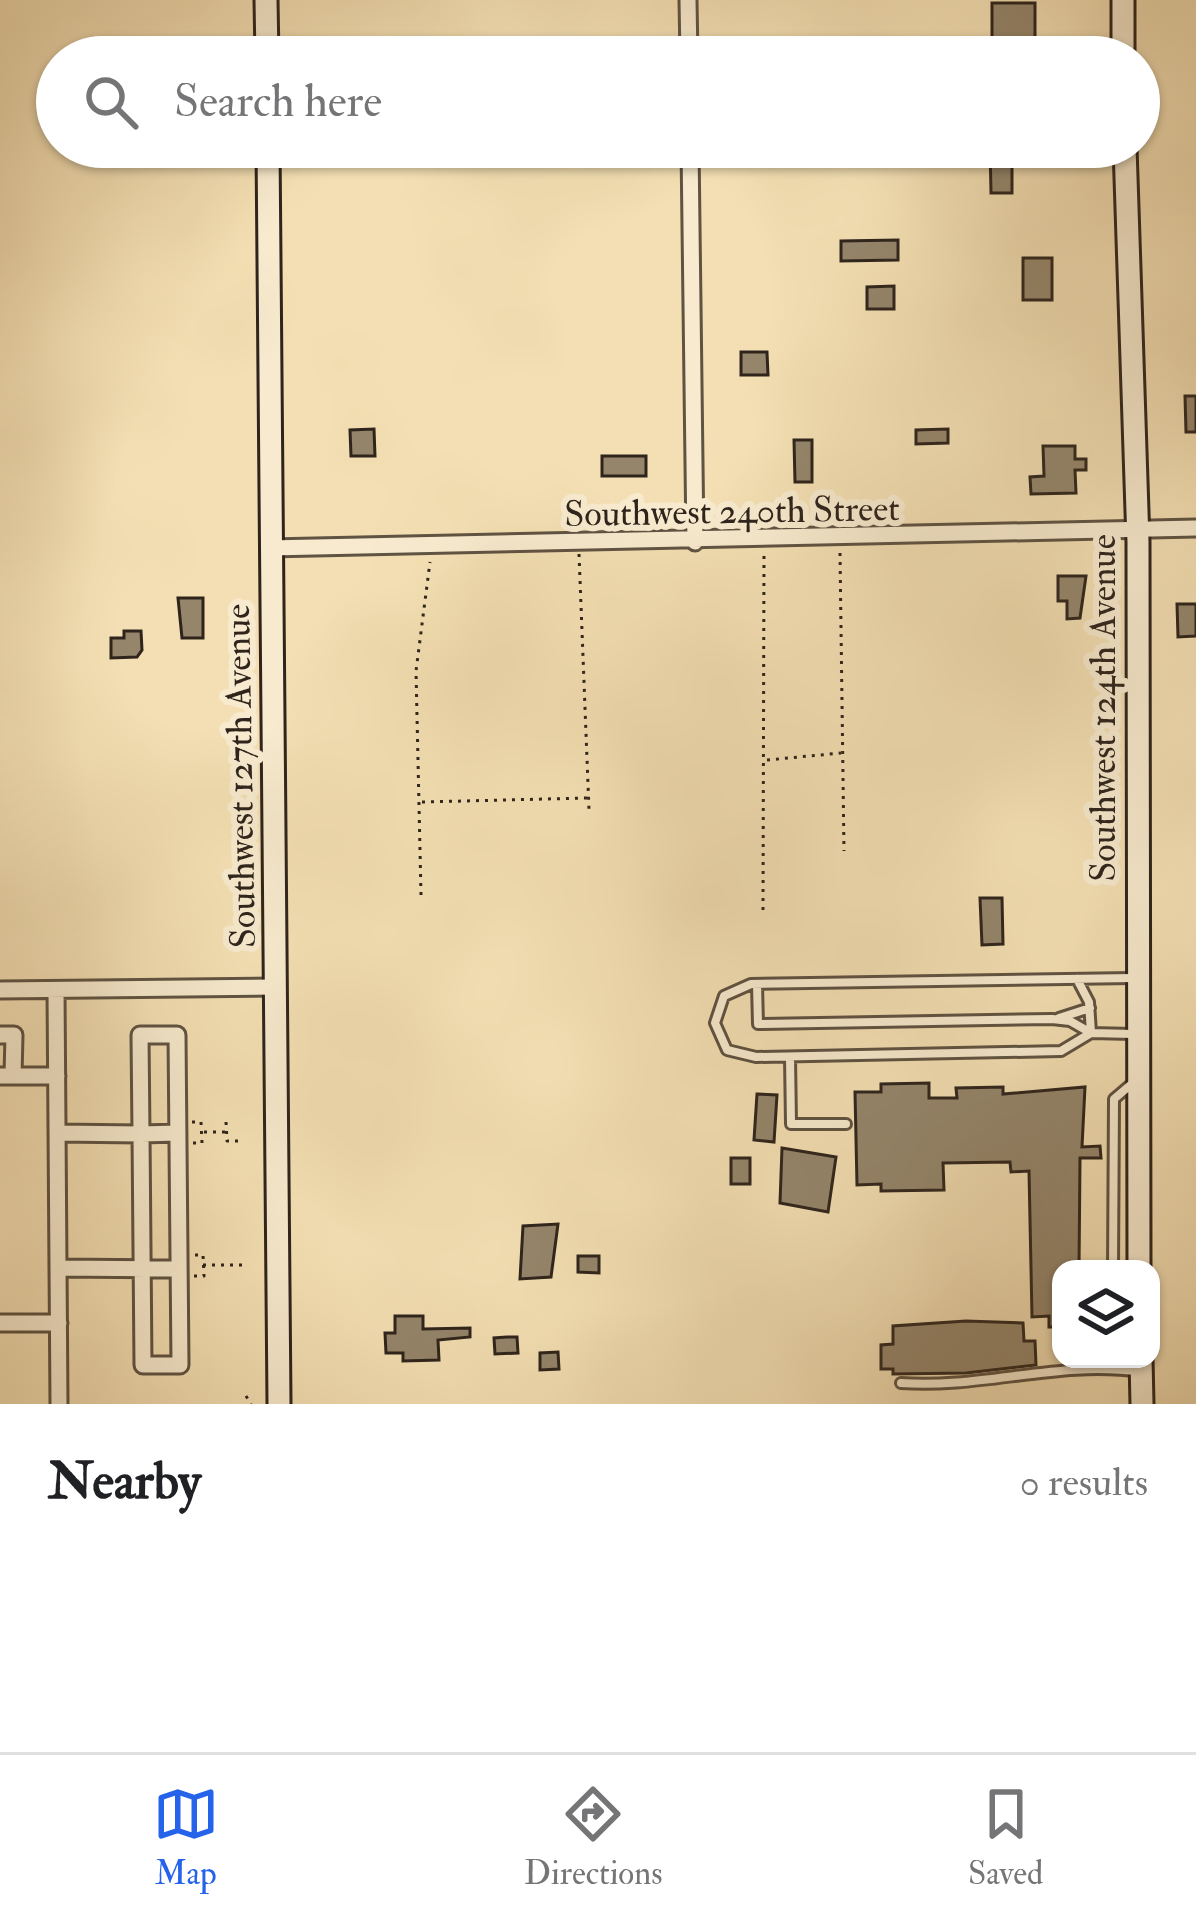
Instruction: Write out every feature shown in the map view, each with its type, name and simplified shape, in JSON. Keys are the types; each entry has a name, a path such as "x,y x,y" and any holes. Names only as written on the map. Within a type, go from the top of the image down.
{"street":[{"path":"266,0 267,36"},
{"path":"688,0 689,36"},
{"path":"1123,0 1123,36"},
{"name":"Southwest 127th Avenue","path":"268,168 279,1404"},
{"path":"690,168 694,542"},
{"name":"Southwest 124th Avenue","path":"1125,168 1140,716 1135,978 1139,1260"},
{"name":"Southwest 240th Street","path":"269,548 1196,528"},
{"path":"0,990 276,987"},
{"path":"56,990 59,1404"},
{"path":"0,1036 14,1035 7,1076 57,1076"},
{"path":"140,1035 177,1035 183,1133 180,1364 143,1365 141,1134 140,1035"},
{"path":"57,1133 183,1133"},
{"path":"58,1268 184,1267"},
{"path":"0,1323 59,1323"},
{"path":"1141,1368 1142,1404"}],"lane":[{"path":"1091,1033 1061,1051 743,1057 720,1040 715,1023 719,1002 731,989 757,984 1135,978"},
{"path":"1077,979 1090,1008 1091,1033"},
{"path":"757,984 758,1024 1052,1019 1070,1021 1091,1033 1135,1034"},
{"path":"1052,1019 1090,1008"},
{"path":"790,1057 791,1124 846,1124"},
{"path":"1113,1260 1112,1112 1115,1094 1136,1081"},
{"path":"901,1383 985,1382 1099,1368"}],"path":[{"path":"840,538 844,851"},
{"path":"763,910 764,539"},
{"path":"579,544 589,810"},
{"path":"422,895 416,670 428,597 430,546"},
{"path":"763,760 842,753"},
{"path":"419,802 588,798"},
{"path":"202,1122 202,1142 183,1133 202,1122"},
{"path":"226,1122 227,1141 242,1141"},
{"path":"202,1132 227,1132"},
{"path":"203,1255 204,1276 184,1267 203,1255"},
{"path":"203,1265 243,1265"},
{"path":"246,1396 251,1404"}],"building":[{"path":"992,3 1035,3 1035,36 992,36"},
{"path":"990,168 1012,168 1012,193 991,193"},
{"path":"898,240 898,260 841,261 841,241"},
{"path":"1023,258 1052,258 1052,300 1023,300"},
{"path":"894,286 894,309 867,309 867,287"},
{"path":"741,352 767,352 768,375 741,375"},
{"path":"1185,396 1196,396 1196,432 1186,432"},
{"path":"374,429 375,456 351,456 350,430"},
{"path":"948,429 948,443 916,444 916,430"},
{"path":"794,440 812,440 812,482 795,482"},
{"path":"1043,446 1075,446 1075,459 1086,459 1086,470 1075,470 1076,493 1031,494 1030,477 1044,476"},
{"path":"602,456 646,456 646,476 602,476"},
{"path":"1058,576 1086,576 1080,618 1067,619 1067,601 1058,601"},
{"path":"178,598 203,598 203,638 182,638"},
{"path":"1177,604 1196,604 1196,636 1178,637"},
{"path":"124,631 141,631 142,650 137,657 111,658 111,638 124,638"},
{"path":"980,898 1002,898 1003,944 982,945"},
{"path":"929,1083 929,1098 957,1098 956,1088 1003,1087 1003,1094 1085,1087 1082,1147 1100,1146 1101,1158 1080,1158 1079,1260 1052,1260 1052,1327 1049,1316 1032,1317 1029,1171 1011,1172 1010,1162 943,1163 944,1190 881,1191 881,1184 857,1185 855,1092 881,1092 881,1084"},
{"path":"757,1094 777,1095 774,1142 754,1140"},
{"path":"782,1148 836,1157 828,1212 780,1203"},
{"path":"731,1158 750,1158 750,1184 731,1184"},
{"path":"558,1224 551,1277 520,1279 523,1226"},
{"path":"578,1256 599,1256 599,1273 578,1272"},
{"path":"395,1316 423,1316 423,1329 470,1328 470,1337 438,1340 439,1360 403,1361 403,1353 386,1353 385,1333 395,1333"},
{"path":"1023,1323 1024,1341 1035,1341 1036,1365 966,1373 893,1374 893,1369 881,1369 881,1345 893,1344 893,1326"},
{"path":"517,1337 518,1353 495,1354 494,1338"},
{"path":"558,1352 559,1369 540,1370 540,1353"}]}
